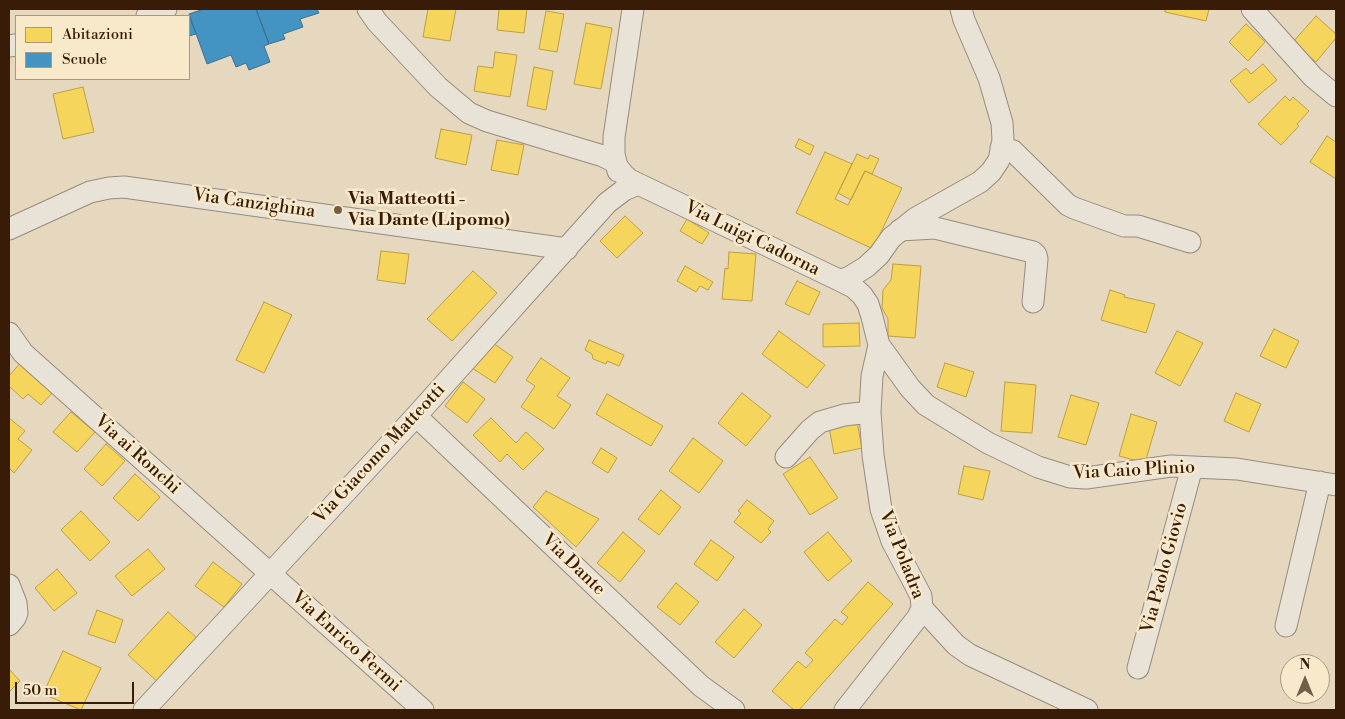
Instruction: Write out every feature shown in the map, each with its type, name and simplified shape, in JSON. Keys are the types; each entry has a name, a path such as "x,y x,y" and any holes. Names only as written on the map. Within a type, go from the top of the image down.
{"street":[{"path":"150,15 166,9"},
{"name":"Via Luigi Cadorna","path":"368,9 377,22 438,86 469,113 487,121 603,156 613,161 624,175 638,184 839,280 857,273 872,262 891,238 916,218 980,182 991,172 999,160 1002,123 998,105 961,9"},
{"path":"615,196 619,180 614,154 614,137 633,9"},
{"path":"1252,9 1313,77 1336,96"},
{"path":"1001,148 1013,151 1074,208 1124,226 1138,226 1190,242"},
{"name":"Via Giacomo Matteotti","path":"144,710 416,416 615,196 638,184"},
{"name":"Via Canzighina","path":"9,229 90,192 124,187 567,249"},
{"path":"900,230 935,228 1033,252 1037,259 1033,302"},
{"name":"Via Caio Plinio","path":"839,280 853,287 862,295 868,304 878,345 910,388 926,405 988,443 1038,467 1070,477 1086,478 1155,467 1237,469 1328,483"},
{"name":"Via ai Ronchi","path":"9,333 23,353 270,574"},
{"name":"Via Poladra","path":"845,710 918,617 922,608 921,596 892,541 884,521 873,455 870,412 872,376 878,345"},
{"path":"786,457 810,430 820,422 844,415 870,412"},
{"name":"Via Dante","path":"416,416 701,686 734,710"},
{"name":"Via Paolo Giovio","path":"1138,668 1192,467"},
{"path":"1286,626 1328,483"},
{"name":"Via Enrico Fermi","path":"270,574 423,710"},
{"path":"9,585 16,603 17,613 9,624"},
{"path":"922,608 956,645 970,655 1087,710"}],"building: Abitazioni":[{"path":"428,9 456,9 450,41 423,37"},
{"path":"499,9 527,9 524,33 497,30"},
{"path":"1165,9 1209,9 1206,21 1165,12"},
{"path":"546,11 564,14 557,52 539,49"},
{"path":"1316,16 1336,34 1336,38 1316,62 1293,42"},
{"path":"586,23 612,28 601,89 574,84"},
{"path":"1246,24 1265,42 1248,61 1229,42"},
{"path":"495,52 517,55 510,97 474,91 478,66 493,68"},
{"path":"1263,64 1277,80 1249,103 1230,81 1246,68 1251,74"},
{"path":"534,67 553,71 546,110 527,106"},
{"path":"83,87 94,132 63,139 53,94"},
{"path":"1285,96 1290,101 1293,97 1309,111 1297,124 1299,126 1281,145 1258,124"},
{"path":"441,129 472,135 466,165 435,158"},
{"path":"1327,136 1336,142 1336,179 1310,162"},
{"path":"799,139 814,146 810,155 795,147"},
{"path":"497,140 524,145 518,175 491,170"},
{"path":"825,152 852,164 835,199 848,205 865,171 902,188 873,249 796,213"},
{"path":"857,154 868,159 870,155 879,159 872,174 865,171 851,200 838,193"},
{"path":"625,216 643,233 617,258 600,241"},
{"path":"687,219 709,233 702,244 680,231"},
{"path":"381,251 409,254 405,284 377,280"},
{"path":"729,252 756,254 752,301 722,299 725,268 728,269"},
{"path":"893,264 921,266 915,338 888,336 888,319 882,308 883,290 891,280"},
{"path":"685,266 713,282 708,290 700,286 696,292 677,281"},
{"path":"473,271 497,293 452,341 427,319"},
{"path":"797,281 820,292 809,315 785,304"},
{"path":"1110,290 1125,295 1124,297 1155,304 1146,333 1101,320"},
{"path":"264,302 292,315 264,373 236,360"},
{"path":"859,323 860,346 823,347 823,324"},
{"path":"1274,329 1299,341 1286,368 1260,356"},
{"path":"779,331 825,365 807,388 762,354"},
{"path":"1177,331 1203,343 1180,386 1155,373"},
{"path":"589,340 624,355 619,366 607,361 606,364 593,359 592,354 585,350"},
{"path":"490,341 513,357 495,383 472,368"},
{"path":"541,358 570,378 557,396 571,405 554,429 521,407 535,386 526,380"},
{"path":"22,361 54,391 41,405 28,394 23,399 9,386 9,376"},
{"path":"945,363 974,372 966,397 937,387"},
{"path":"463,382 485,399 467,423 445,406"},
{"path":"1005,382 1036,385 1032,433 1001,431"},
{"path":"742,393 771,416 746,446 718,423"},
{"path":"1236,393 1261,404 1249,432 1224,421"},
{"path":"607,394 663,426 651,446 596,414"},
{"path":"1071,395 1099,403 1086,445 1058,437"},
{"path":"71,412 95,432 77,452 53,432"},
{"path":"1131,414 1157,422 1145,463 1119,456"},
{"path":"9,418 25,431 18,439 32,450 14,473 9,468"},
{"path":"491,418 516,443 526,432 544,449 523,470 507,454 500,462 473,435"},
{"path":"857,422 862,448 834,454 829,427"},
{"path":"693,438 723,461 699,493 669,471"},
{"path":"106,444 125,461 102,486 84,469"},
{"path":"601,448 617,458 608,473 592,463"},
{"path":"810,457 838,498 810,515 783,474"},
{"path":"964,466 990,471 983,500 958,494"},
{"path":"135,474 160,497 138,521 113,498"},
{"path":"661,490 681,507 659,535 638,519"},
{"path":"546,491 599,519 576,547 533,507"},
{"path":"747,500 774,521 768,529 771,532 761,543 734,522 741,513 738,511"},
{"path":"81,511 110,542 90,561 61,530"},
{"path":"623,532 645,551 620,582 597,563"},
{"path":"828,532 852,561 828,581 804,552"},
{"path":"711,540 734,557 717,581 694,564"},
{"path":"148,549 165,569 132,596 115,576"},
{"path":"213,562 242,584 224,607 195,586"},
{"path":"57,569 77,593 54,611 35,588"},
{"path":"868,582 893,604 799,710 794,710 772,691 798,661 806,668 813,660 805,653 835,619 842,625 848,617 841,612"},
{"path":"676,583 699,602 680,625 657,607"},
{"path":"744,609 762,625 734,658 715,642"},
{"path":"97,610 123,620 115,643 88,634"},
{"path":"168,612 198,639 158,682 128,655"},
{"path":"63,651 101,668 81,710 43,694"},
{"path":"9,669 20,681 9,692"}],"building: Scuole":[{"path":"204,9 256,9 269,44 264,46 270,62 249,70 246,63 236,67 231,55 207,64 189,14"},
{"path":"256,9 317,9 319,13 300,19 303,27 283,34 285,39 269,44"},
{"path":"190,18 196,34 190,36"}],"place":[{"name":"Via Matteotti - Via Dante (Lipomo)","path":"338,210"}]}
